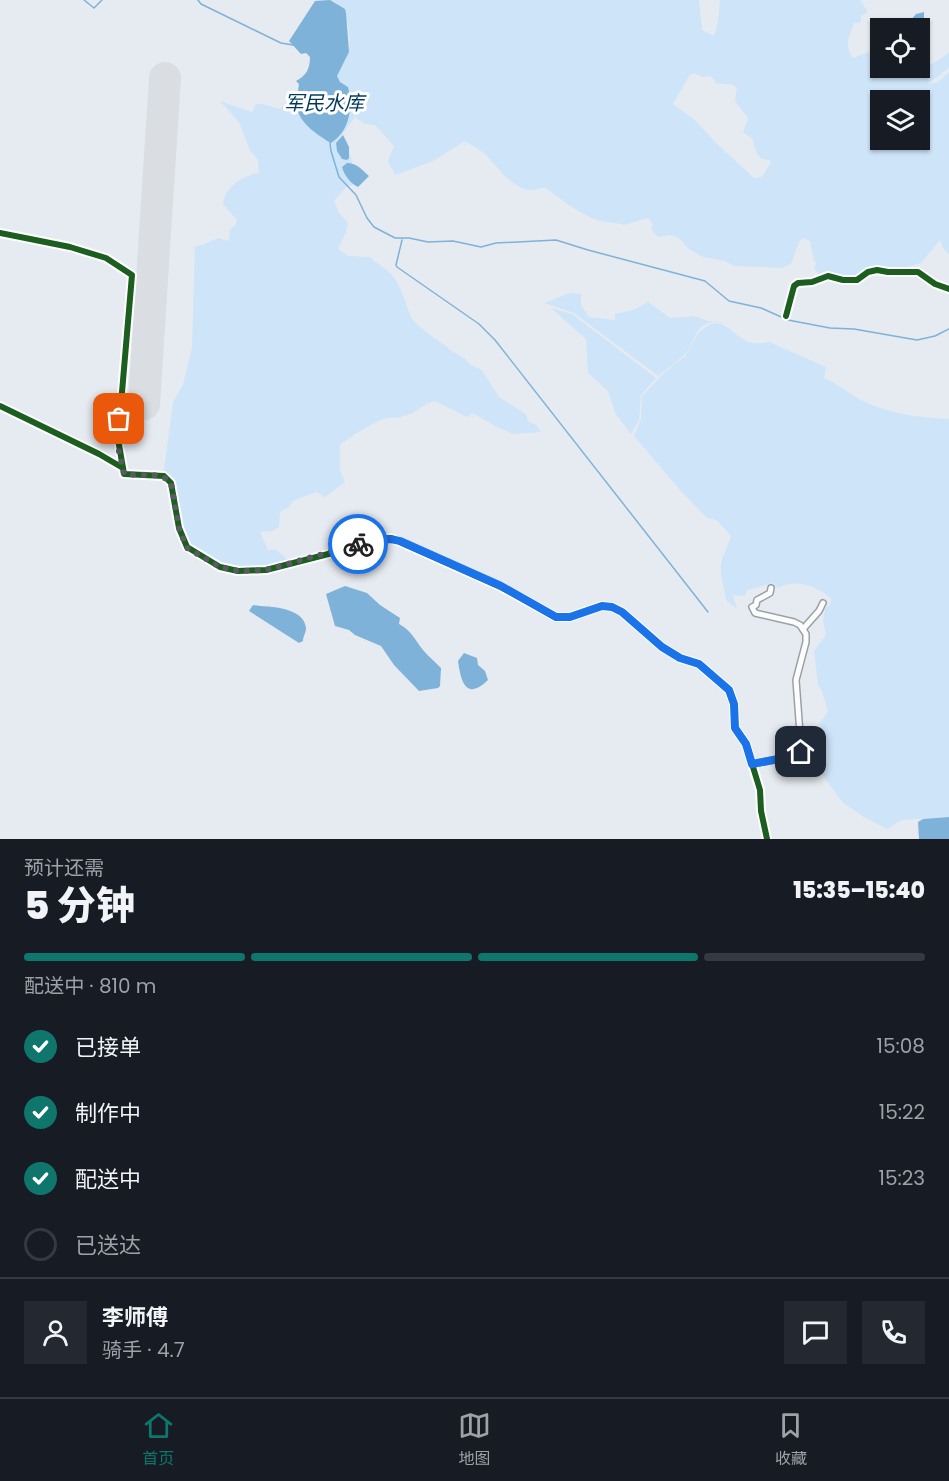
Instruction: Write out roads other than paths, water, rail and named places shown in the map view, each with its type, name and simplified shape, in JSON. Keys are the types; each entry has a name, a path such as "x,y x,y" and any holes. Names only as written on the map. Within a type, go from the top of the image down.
{"street":[{"path":"0,233 70,247 109,260 132,275 118,439 124,474 160,475 168,479 171,483 179,528 187,548 220,567 238,571 266,570 344,550 370,540 391,538 501,586 556,617 570,617 602,606 612,607 622,612 662,647 680,658 699,664 729,690 734,704 735,728 746,744 760,790 761,811 767,839"},
{"path":"786,316 794,286 798,283 812,282 823,276 851,281 857,280 872,270 896,273 912,271 949,289"},
{"path":"0,406 123,468"},
{"path":"752,764 795,756 801,752 796,680 806,638 803,629 794,622 755,613 752,607 756,605 757,600 770,594 771,588"},
{"path":"803,629 823,603"}],"water":[{"name":"军民水库","path":"330,0 345,9 346,13 349,52 337,76 340,82 348,87 350,102 346,125 331,143 311,129 299,114 297,108 299,84 296,81 307,72 310,57 306,53 301,54 289,41 315,1"},
{"path":"924,12 924,18 913,18 916,14"},
{"path":"343,135 349,147 347,160 342,159 337,151 336,143"},
{"path":"347,163 357,166 369,176 358,187 344,173 342,167"},
{"path":"345,586 367,593 400,618 399,624 410,632 441,668 438,688 419,691 394,665 381,646 349,630 335,626 326,594"},
{"path":"253,605 276,607 299,615 306,628 303,641 299,643 249,611"},
{"path":"464,653 477,658 478,665 485,671 488,680 474,689 466,686 461,676 458,661"},
{"path":"949,817 949,839 919,839 918,822 923,819"}],"waterway":[{"path":"84,0 94,8 102,0"},
{"path":"198,0 201,4 281,43 293,45"},
{"path":"330,143 339,177 356,195 367,218 374,227 395,238 428,242 453,241 481,247 496,243 556,240 705,281 729,301 761,308 788,320 917,340 935,336 949,329"},
{"path":"402,240 397,267 479,324 495,340 708,612"}]}
